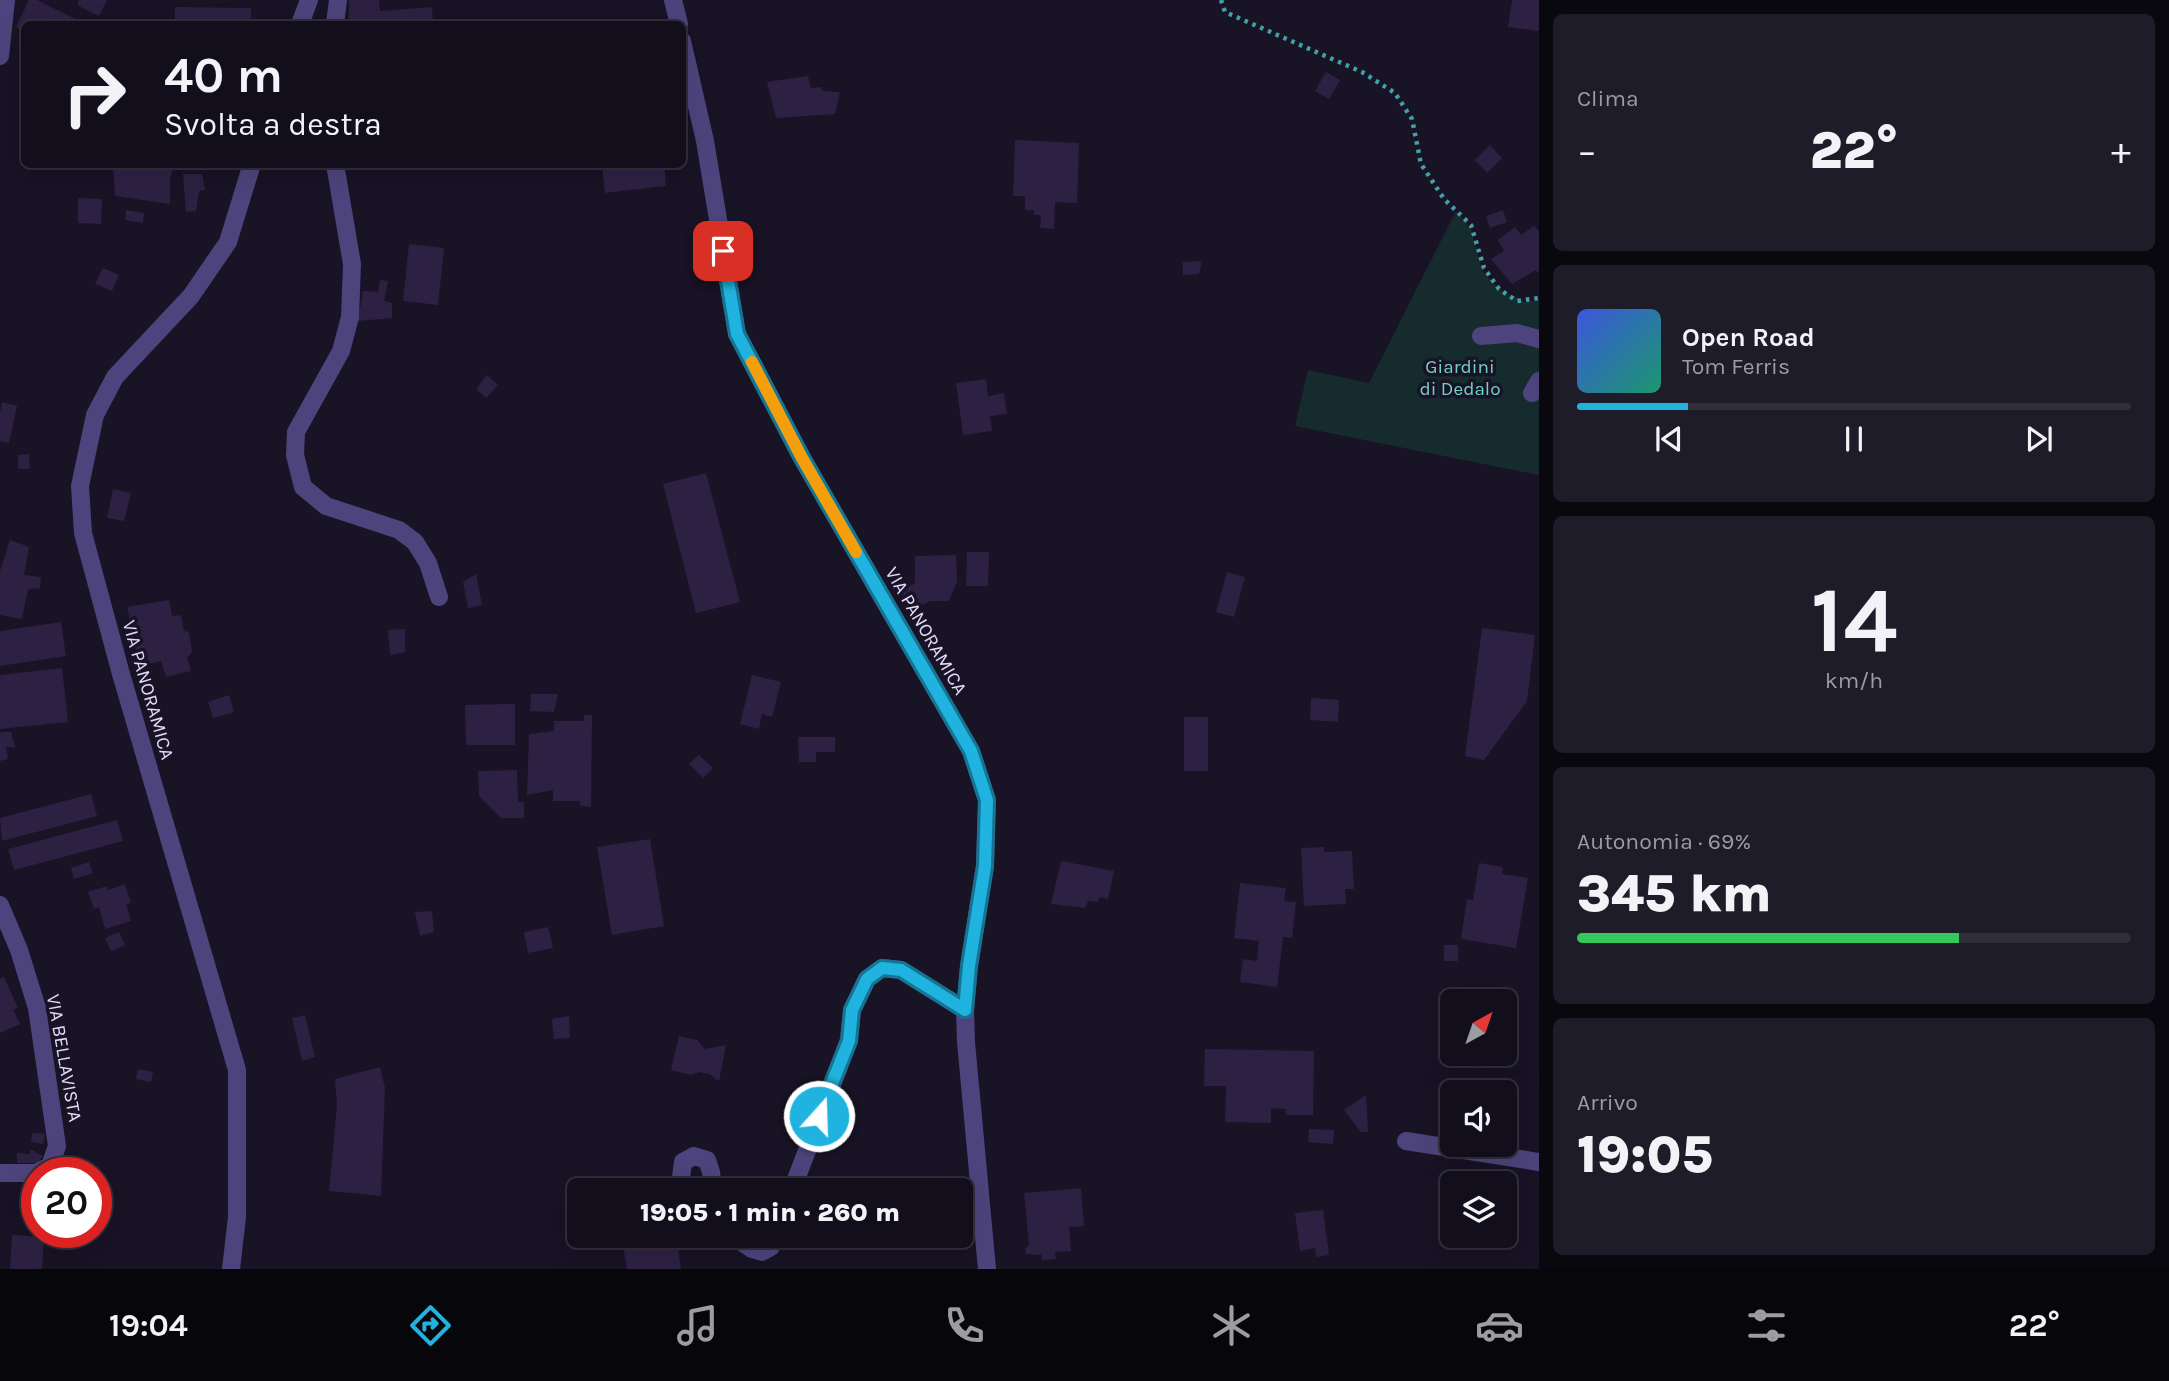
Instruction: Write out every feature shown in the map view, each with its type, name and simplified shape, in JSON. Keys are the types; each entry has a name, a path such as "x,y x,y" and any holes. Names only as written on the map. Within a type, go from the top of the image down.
{"street":[{"path":"0,56 6,0"},
{"path":"301,21 309,0"},
{"path":"335,21 338,0"},
{"path":"673,0 678,21"},
{"name":"VIA PANORAMICA","path":"686,58 705,141 737,334 802,458 971,751 987,800 985,866 965,1010 987,1269"},
{"name":"VIA PANORAMICA","path":"231,1269 237,1217 237,1070 121,674 83,533 80,486 95,415 115,377 191,296 228,243 251,168"},
{"path":"336,168 352,264 350,317 341,351 296,432 295,455 300,476 303,487 326,506 398,530 415,542 428,563 439,597"},
{"path":"1481,336 1517,332 1539,338"},
{"name":"VIA BELLAVISTA","path":"0,905 19,950 37,1007 57,1146 50,1166 37,1172 0,1173"},
{"path":"797,1178 849,1041 852,1010 867,979 882,968 901,970 965,1010"},
{"path":"1406,1141 1539,1162"},
{"path":"681,1178 683,1162 694,1156 707,1160 712,1178"},
{"path":"751,1248 762,1252 769,1248"}],"path":[{"path":"1221,0 1225,12 1362,72 1395,93 1412,120 1421,164 1444,200 1471,225 1484,268 1491,278 1499,289 1517,301 1539,298"}],"green space":[{"name":"Giardini di Dedalo","path":"1456,211 1471,229 1482,271 1498,288 1525,302 1539,300 1539,475 1295,426 1308,370 1369,383"}],"building":[{"path":"29,0 37,0 79,21 21,21 21,30 16,27"},
{"path":"79,0 107,0 99,16 77,5"},
{"path":"349,0 379,0 380,11 432,7 433,21 349,21"},
{"path":"1512,0 1539,0 1539,31 1508,27"},
{"path":"175,7 251,8 251,21 175,21"},
{"path":"1326,72 1340,80 1329,99 1315,91"},
{"path":"808,76 811,88 821,87 823,91 840,92 835,114 776,118 767,82"},
{"path":"1015,140 1079,143 1077,203 1055,202 1054,229 1040,228 1041,215 1034,215 1034,210 1025,210 1025,196 1013,196"},
{"path":"1490,145 1502,158 1487,173 1475,160"},
{"path":"113,168 173,168 170,204 115,196"},
{"path":"602,168 664,168 666,186 605,193"},
{"path":"183,174 202,174 205,190 199,191 196,211 186,212"},
{"path":"78,198 102,199 101,224 78,223"},
{"path":"126,210 144,213 143,223 125,220"},
{"path":"1503,210 1507,222 1490,228 1486,216"},
{"path":"1534,226 1539,231 1539,274 1536,270 1512,284 1491,259 1504,251 1498,240 1515,227 1521,235"},
{"path":"409,244 444,248 438,305 403,301"},
{"path":"1202,261 1199,274 1183,275 1183,262"},
{"path":"103,268 119,275 112,291 95,284"},
{"path":"380,280 388,281 384,301 392,303 392,318 358,321 363,291 378,292"},
{"path":"487,375 498,385 486,398 476,389"},
{"path":"986,379 988,396 1004,393 1007,414 990,416 992,431 963,435 956,383"},
{"path":"2,402 17,406 9,443 0,441"},
{"path":"29,454 30,469 18,469 18,455"},
{"path":"706,473 740,602 696,613 663,484"},
{"path":"113,489 131,493 124,521 107,518"},
{"path":"10,540 29,547 24,575 41,577 40,588 28,589 22,619 0,615 0,571"},
{"path":"967,552 989,552 988,586 966,586"},
{"path":"956,555 957,581 949,601 930,601 908,613 897,593 915,583 915,556"},
{"path":"1227,572 1245,577 1234,617 1216,612"},
{"path":"476,574 482,605 468,608 463,582"},
{"path":"169,600 172,616 181,615 184,631 189,632 192,652 187,658 191,671 166,677 161,661 149,664 148,659 139,662 127,607"},
{"path":"61,622 66,656 0,666 0,631"},
{"path":"1482,628 1535,635 1527,701 1484,760 1465,756"},
{"path":"405,629 405,652 390,655 388,630"},
{"path":"62,668 68,722 0,729 0,675"},
{"path":"752,675 781,682 772,717 762,714 759,729 740,724"},
{"path":"531,694 558,694 554,712 530,711"},
{"path":"229,695 234,712 213,718 208,702"},
{"path":"1311,698 1339,700 1338,722 1310,720"},
{"path":"515,704 515,745 466,745 465,705"},
{"path":"584,715 592,715 591,807 580,806 580,801 553,801 553,790 527,795 529,734 554,731 554,721 584,721"},
{"path":"1184,717 1208,717 1208,771 1184,771"},
{"path":"0,732 11,732 15,747 6,747 8,759 0,761"},
{"path":"798,737 835,737 835,752 816,752 816,762 799,762"},
{"path":"699,755 713,768 703,778 689,764"},
{"path":"517,770 518,802 524,802 524,818 501,818 479,796 478,771"},
{"path":"91,794 97,816 2,841 0,818"},
{"path":"117,820 123,841 14,870 8,849"},
{"path":"650,839 664,926 612,935 597,847"},
{"path":"1324,847 1324,852 1352,851 1354,889 1345,889 1346,904 1304,906 1301,848"},
{"path":"1061,861 1114,871 1108,899 1100,897 1097,902 1088,901 1085,908 1051,904"},
{"path":"89,862 93,873 74,879 71,868"},
{"path":"1479,863 1503,867 1502,874 1528,878 1516,948 1461,939 1467,899 1473,900"},
{"path":"1240,883 1286,888 1284,901 1296,902 1292,938 1283,937 1277,987 1240,982 1243,959 1257,961 1259,941 1234,938"},
{"path":"125,884 131,903 126,904 131,921 105,929 99,907 94,909 88,892 107,886 108,890"},
{"path":"432,911 434,932 420,936 415,912"},
{"path":"548,927 553,948 528,953 524,932"},
{"path":"119,932 125,945 111,951 105,938"},
{"path":"1444,945 1458,945 1458,961 1444,961"},
{"path":"4,977 18,1008 13,1010 20,1024 0,1033 0,979"},
{"path":"305,1015 315,1057 302,1061 292,1018"},
{"path":"569,1016 570,1038 554,1039 552,1019"},
{"path":"679,1036 697,1040 705,1049 726,1045 719,1081 709,1074 699,1072 691,1075 671,1070"},
{"path":"1205,1049 1314,1051 1313,1115 1286,1115 1286,1109 1271,1108 1271,1123 1225,1122 1226,1086 1204,1086"},
{"path":"380,1067 385,1088 381,1196 329,1191 337,1105 335,1079"},
{"path":"138,1069 153,1072 151,1082 136,1079"},
{"path":"1366,1095 1368,1132 1361,1132 1344,1110"},
{"path":"1309,1129 1334,1130 1333,1144 1308,1142"},
{"path":"32,1133 45,1134 43,1144 31,1142"},
{"path":"30,1149 43,1156 21,1157 21,1163 17,1163 17,1153 30,1154"},
{"path":"1081,1188 1084,1226 1069,1227 1071,1251 1055,1252 1056,1259 1042,1260 1042,1255 1026,1254 1025,1248 1029,1245 1024,1193"},
{"path":"1323,1210 1329,1255 1316,1257 1315,1248 1300,1251 1295,1213"},
{"path":"12,1235 21,1236 21,1248 43,1248 42,1269 10,1269"},
{"path":"623,1248 678,1248 681,1269 627,1269"}],"slow traffic":[{"path":"752,362 802,458 856,552"}],"route":[{"path":"723,251 737,334 802,458 971,751 987,800 985,866 965,1010 901,970 882,968 867,979 852,1010 849,1041 819,1116"}]}
